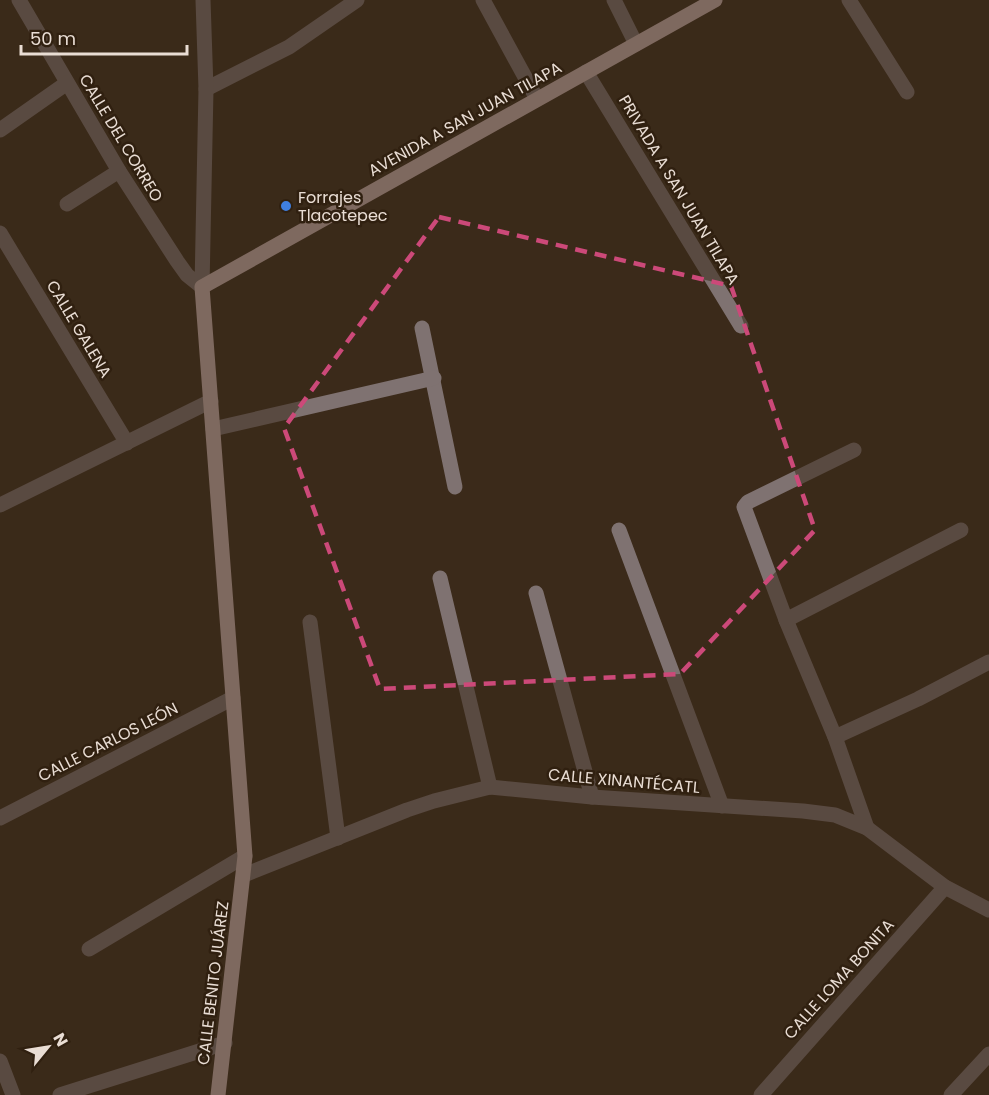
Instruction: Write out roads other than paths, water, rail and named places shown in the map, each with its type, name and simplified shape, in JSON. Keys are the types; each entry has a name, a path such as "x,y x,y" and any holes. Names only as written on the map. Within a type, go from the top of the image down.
{"main road":[{"name":"AVENIDA A SAN JUAN TILAPA","path":"202,287 715,0"},
{"name":"CALLE BENITO JUÁREZ","path":"202,287 245,856 218,1095"}],"street":[{"name":"CALLE DEL CORREO","path":"19,0 119,171 187,275 202,287"},
{"path":"202,287 206,89 203,0"},
{"path":"206,89 289,46 357,0"},
{"path":"483,0 537,99"},
{"path":"614,0 636,44"},
{"path":"849,0 907,92"},
{"name":"PRIVADA A SAN JUAN TILAPA","path":"586,72 741,326"},
{"path":"0,130 67,83"},
{"path":"67,204 119,171"},
{"name":"CALLE GALENA","path":"0,233 127,443"},
{"path":"422,328 455,487"},
{"path":"213,429 434,378"},
{"path":"0,505 211,401"},
{"path":"854,450 748,502 744,507 786,620 835,737 867,828"},
{"path":"619,530 722,806"},
{"path":"786,620 961,530"},
{"path":"440,578 490,788"},
{"path":"536,593 592,797"},
{"path":"310,622 338,838"},
{"path":"835,737 918,699 989,662"},
{"name":"CALLE CARLOS LEÓN","path":"0,818 233,698"},
{"name":"CALLE XINANTÉCATL","path":"244,875 434,801 490,788 835,815 867,828 945,887 989,910"},
{"path":"90,949 245,856"},
{"name":"CALLE LOMA BONITA","path":"761,1095 945,887"},
{"path":"60,1095 225,1043"},
{"path":"951,1095 989,1054"},
{"path":"0,1061 13,1095"}],"place":[{"name":"Forrajes Tlacotepec","path":"286,206"}]}
